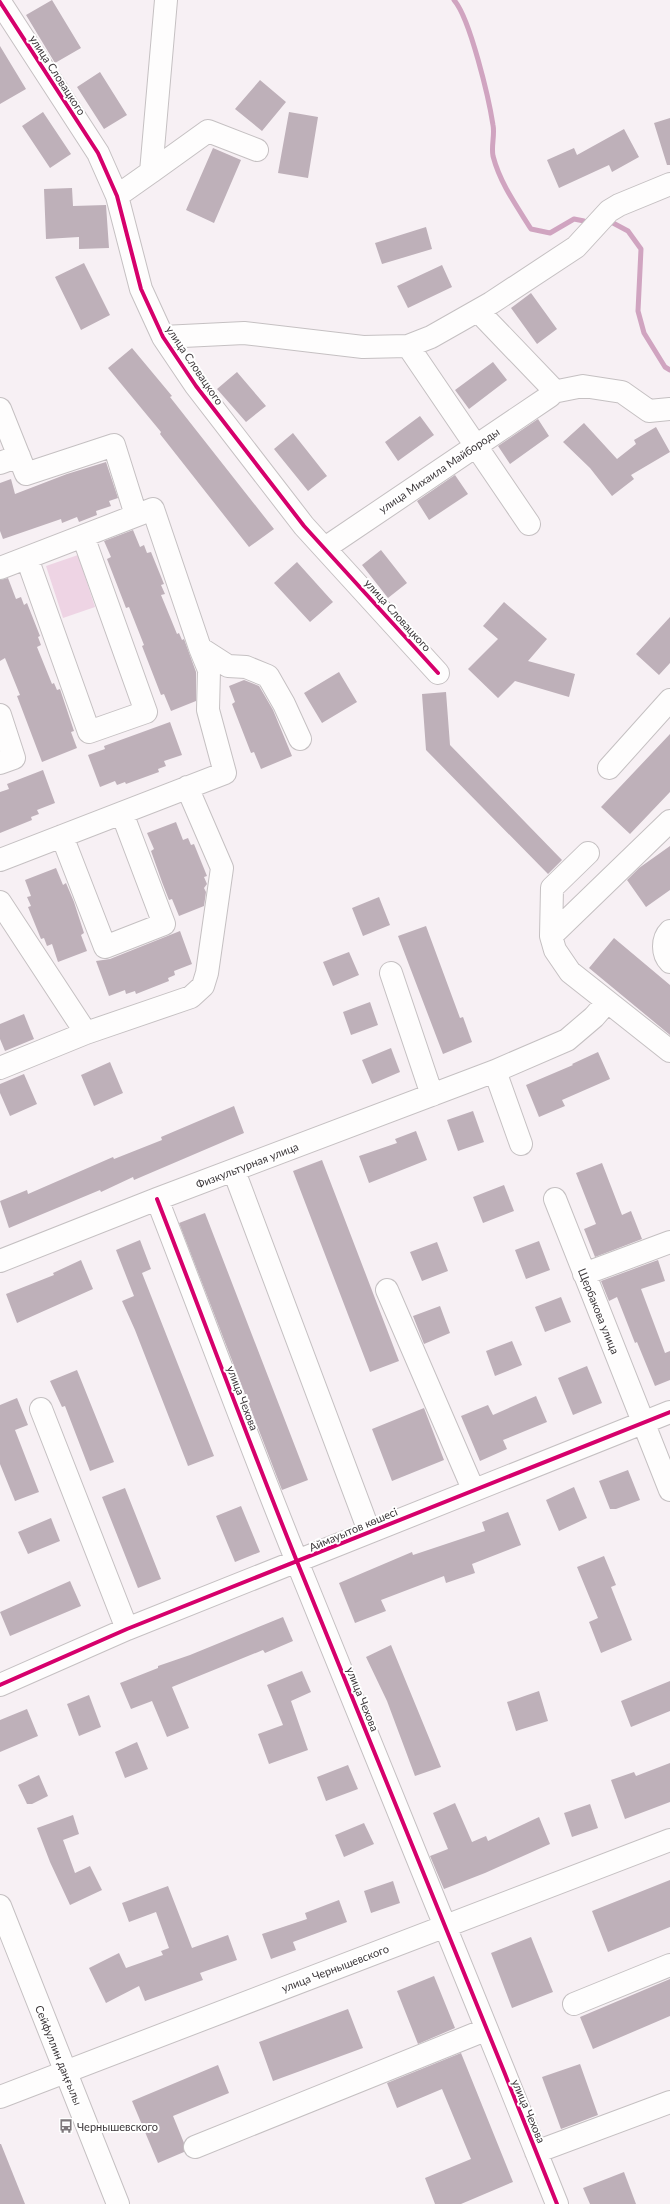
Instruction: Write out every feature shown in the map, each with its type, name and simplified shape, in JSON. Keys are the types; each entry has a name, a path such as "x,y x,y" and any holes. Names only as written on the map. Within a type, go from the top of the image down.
{"street":[{"path":"151,172 166,0"},
{"name":"улица Словацкого","path":"0,2 98,153 118,196 141,289 163,337 196,386 304,526 438,673"},
{"path":"118,196 208,131 258,150"},
{"path":"163,337 244,333 362,347 408,346 431,337 478,311 576,247 609,211 619,205 670,184"},
{"path":"478,311 551,387 553,392 583,386 622,392 649,411 670,409"},
{"path":"408,346 529,524"},
{"name":"улица Михаила Майбороды","path":"325,548 475,445 550,396 553,392"},
{"path":"0,409 9,460 26,474 114,445 136,515"},
{"path":"0,568 153,509 200,648 209,670 208,710 225,773 0,860"},
{"path":"27,558 89,732 146,712 83,536"},
{"path":"200,648 228,666 246,667 268,676 284,704 300,739"},
{"path":"609,768 670,700"},
{"path":"0,715 14,758 0,763"},
{"path":"0,1068 86,1033 191,997 203,986 212,941 222,868 187,787"},
{"path":"62,836 105,947 164,924 122,812"},
{"path":"551,936 670,821"},
{"path":"588,853 552,888 551,936 556,950 570,972 670,1051"},
{"path":"0,902 86,1033"},
{"path":"670,931 665,939 664,949 665,957 670,962"},
{"path":"392,973 432,1095"},
{"name":"Физкультурная улица","path":"0,1261 157,1199 495,1071 568,1040 594,1017 608,1002"},
{"path":"495,1071 521,1144"},
{"path":"234,1171 369,1531"},
{"name":"улица Чехова","path":"157,1199 297,1562 446,1926 485,2030 557,2204"},
{"name":"Щербакова улица","path":"555,1199 670,1490"},
{"path":"584,1274 670,1242"},
{"path":"387,1290 473,1489"},
{"path":"41,1409 127,1628"},
{"name":"Аймауытов көшесі","path":"0,1685 127,1628 297,1562 473,1489 670,1412"},
{"name":"улица Чернышевского","path":"0,2097 670,1840"},
{"name":"Сейфуллин даңғылы","path":"0,1906 118,2204"},
{"path":"574,2004 670,1965"},
{"path":"195,2147 485,2030"},
{"path":"536,2152 670,2102"}],"shaded area":[{"path":"78,555 95,607 63,618 46,566"}],"building":[{"path":"52,0 81,48 55,63 26,15"},
{"path":"0,46 26,89 0,104"},
{"path":"100,72 127,115 104,129 77,87"},
{"path":"260,80 286,102 262,131 235,109"},
{"path":"43,112 71,154 50,168 22,126"},
{"path":"289,112 318,117 308,178 278,173"},
{"path":"670,118 670,165 667,165 654,123"},
{"path":"624,129 639,157 612,172 609,165 559,188 547,160 574,148 577,155"},
{"path":"213,148 241,160 214,223 186,210"},
{"path":"72,188 73,206 106,205 109,248 79,249 79,237 46,239 44,189"},
{"path":"426,227 432,249 382,264 375,243"},
{"path":"84,263 110,315 81,330 55,277"},
{"path":"442,265 452,287 408,308 397,286"},
{"path":"531,293 557,329 537,344 511,308"},
{"path":"132,348 172,396 170,397 274,529 249,547 160,434 161,432 108,368"},
{"path":"493,362 507,380 469,409 455,390"},
{"path":"237,372 266,406 246,422 217,389"},
{"path":"420,416 434,435 398,461 385,442"},
{"path":"538,419 549,436 510,464 498,446"},
{"path":"584,423 617,459 636,444 634,440 656,427 670,452 631,475 634,479 612,496 590,468 563,442"},
{"path":"293,433 327,476 308,491 274,449"},
{"path":"106,462 118,498 109,501 111,506 96,511 97,515 79,522 77,517 62,523 61,519 3,539 0,531 0,483 11,479 15,494 67,474"},
{"path":"455,475 468,494 429,520 417,501"},
{"path":"133,530 140,547 144,545 147,553 151,552 164,584 161,585 165,594 161,595 177,634 179,633 182,640 184,639 196,672 196,701 171,711 164,694 161,695 129,607 126,608 107,559 111,557 104,541"},
{"path":"381,550 407,583 388,598 362,565"},
{"path":"297,562 333,602 310,622 274,583"},
{"path":"8,578 16,599 21,597 24,605 27,603 40,636 38,637 41,645 37,647 52,684 54,683 57,690 60,689 74,731 71,732 77,748 42,762 17,696 20,695 5,658 0,661 0,580"},
{"path":"504,602 547,639 528,661 575,674 569,697 515,681 498,698 468,669 498,639 483,626"},
{"path":"670,617 670,663 659,675 636,654"},
{"path":"339,672 357,702 322,723 304,693"},
{"path":"244,680 259,686 273,710 292,756 261,769 254,752 251,753 232,704 235,702 229,686"},
{"path":"446,692 450,745 562,860 548,874 426,750 422,694"},
{"path":"170,722 182,755 164,761 166,766 158,769 159,772 126,784 125,782 117,785 115,781 100,787 88,755 105,749 104,746"},
{"path":"670,734 670,792 630,834 601,807"},
{"path":"43,770 55,803 37,810 39,814 31,817 32,820 0,833 0,792 9,789 7,784"},
{"path":"176,822 183,840 188,838 191,845 194,844 207,876 204,877 207,884 204,888 206,892 204,906 179,916 172,899 169,900 162,882 151,851 154,849 147,833"},
{"path":"670,846 670,890 646,907 627,880 639,868"},
{"path":"56,868 63,885 66,883 74,902 84,933 81,935 87,951 58,962 52,944 47,946 44,938 41,939 28,907 31,906 27,897 31,896 25,880"},
{"path":"379,897 390,925 363,936 352,908"},
{"path":"426,926 460,1018 463,1017 472,1042 443,1054 398,936"},
{"path":"180,931 192,964 174,971 175,975 168,978 169,981 136,994 135,991 126,994 125,990 109,996 96,961 110,959"},
{"path":"614,938 670,985 670,1035 589,968"},
{"path":"349,952 359,975 333,986 323,962"},
{"path":"370,1002 378,1025 351,1035 343,1012"},
{"path":"24,1014 34,1039 5,1051 0,1039 0,1024"},
{"path":"391,1048 400,1072 372,1084 362,1060"},
{"path":"598,1052 610,1079 562,1100 565,1106 539,1117 526,1085 573,1065 572,1064"},
{"path":"110,1062 123,1093 94,1106 81,1075"},
{"path":"24,1074 37,1104 10,1116 0,1093 0,1084"},
{"path":"234,1106 244,1133 134,1180 133,1177 101,1192 100,1190 9,1228 0,1201 27,1190 28,1194 113,1157 114,1159 162,1140 161,1137"},
{"path":"473,1111 484,1142 458,1151 447,1120"},
{"path":"416,1131 427,1160 369,1183 359,1156 397,1143 395,1139"},
{"path":"322,1160 399,1361 370,1372 293,1171"},
{"path":"602,1163 622,1215 631,1211 642,1239 595,1257 584,1229 596,1224 576,1173"},
{"path":"504,1185 514,1211 483,1223 473,1197"},
{"path":"205,1213 308,1480 282,1490 179,1223"},
{"path":"140,1240 151,1269 142,1273 214,1456 188,1466 135,1330 122,1301 134,1296 116,1250"},
{"path":"539,1241 550,1270 526,1279 515,1250"},
{"path":"437,1242 448,1271 422,1281 410,1252"},
{"path":"81,1260 93,1289 17,1323 6,1294 54,1275 53,1273"},
{"path":"658,1260 665,1281 641,1289 665,1353 670,1351 670,1380 655,1386 637,1342 635,1343 617,1297 609,1301 601,1281"},
{"path":"561,1297 571,1322 545,1332 535,1307"},
{"path":"440,1306 450,1333 424,1344 413,1316"},
{"path":"512,1341 522,1365 495,1376 486,1351"},
{"path":"587,1366 602,1403 573,1415 558,1378"},
{"path":"77,1370 114,1462 90,1471 65,1406 62,1407 50,1381"},
{"path":"536,1396 547,1422 503,1440 507,1449 480,1461 461,1416 488,1405 493,1415"},
{"path":"17,1398 28,1425 15,1430 39,1492 15,1501 0,1464 0,1405"},
{"path":"424,1408 444,1460 392,1481 372,1429"},
{"path":"628,1470 640,1500 616,1509 610,1509 599,1481"},
{"path":"574,1487 587,1518 559,1531 546,1500"},
{"path":"125,1488 161,1579 138,1588 102,1497"},
{"path":"241,1506 260,1552 235,1562 216,1516"},
{"path":"508,1512 521,1545 472,1564 475,1573 446,1583 444,1576 381,1600 386,1611 355,1623 339,1583 412,1552 413,1555 485,1531 482,1522"},
{"path":"51,1518 60,1541 28,1554 18,1532"},
{"path":"604,1556 616,1585 611,1587 632,1640 601,1653 589,1622 598,1618 577,1567"},
{"path":"70,1581 81,1606 10,1636 0,1612"},
{"path":"283,1617 293,1641 265,1653 263,1650 172,1687 189,1728 167,1737 152,1701 131,1709 120,1683 158,1668 158,1666 190,1655"},
{"path":"391,1645 441,1767 415,1776 387,1701 366,1657"},
{"path":"302,1671 311,1692 291,1701 308,1750 269,1764 258,1734 283,1725 267,1685"},
{"path":"670,1681 670,1711 631,1727 621,1701"},
{"path":"539,1691 548,1721 516,1731 507,1702"},
{"path":"89,1695 101,1727 79,1736 67,1704"},
{"path":"27,1709 38,1736 0,1752 0,1720"},
{"path":"137,1742 148,1769 125,1778 115,1752"},
{"path":"670,1763 670,1802 625,1819 611,1780 634,1772 636,1776"},
{"path":"348,1765 358,1789 326,1801 317,1777"},
{"path":"39,1775 48,1796 32,1804 27,1804 18,1785"},
{"path":"455,1803 472,1842 486,1836 488,1841 539,1817 550,1844 485,1873 444,1889 430,1856 448,1849 433,1813"},
{"path":"590,1804 598,1828 572,1837 564,1813"},
{"path":"73,1815 79,1834 63,1840 75,1873 90,1866 102,1890 70,1905 50,1862 37,1828"},
{"path":"364,1823 374,1844 344,1857 335,1835"},
{"path":"670,1880 670,1927 608,1952 592,1911"},
{"path":"393,1881 400,1903 371,1913 364,1891"},
{"path":"168,1886 192,1948 228,1935 237,1960 200,1973 203,1980 145,2001 139,1986 106,2003 89,1968 119,1953 126,1968 163,1955 161,1951 169,1948 156,1912 129,1922 122,1903"},
{"path":"339,1900 347,1922 293,1942 296,1950 271,1959 262,1934 307,1919 305,1913"},
{"path":"531,1937 553,1992 512,2008 491,1953"},
{"path":"434,1976 455,2028 418,2044 397,1991"},
{"path":"670,1979 670,2016 593,2049 580,2017"},
{"path":"348,2009 363,2048 273,2081 259,2042"},
{"path":"461,2053 513,2182 461,2204 435,2204 425,2178 471,2159 442,2089 397,2108 387,2083"},
{"path":"580,2064 598,2115 561,2129 542,2077"},
{"path":"218,2065 229,2093 173,2116 184,2143 184,2152 158,2163 132,2101"},
{"path":"1,2144 25,2204 0,2204"},
{"path":"624,2172 636,2204 590,2204 583,2188"}],"waterway":[{"path":"454,0 466,23 478,60 493,125 493,156 509,194 531,229 550,233 574,219 584,221"},
{"path":"613,223 628,231 641,249 638,311 644,333 665,367 670,370"}],"cycle path":[{"path":"0,2 98,153 117,196 141,289 163,337 196,386 304,526 438,673"},
{"path":"157,1199 280,1519 557,2204"},
{"path":"0,1685 127,1629 670,1412"}],"place":[{"name":"Чернышевского","path":"66,2126"}]}
